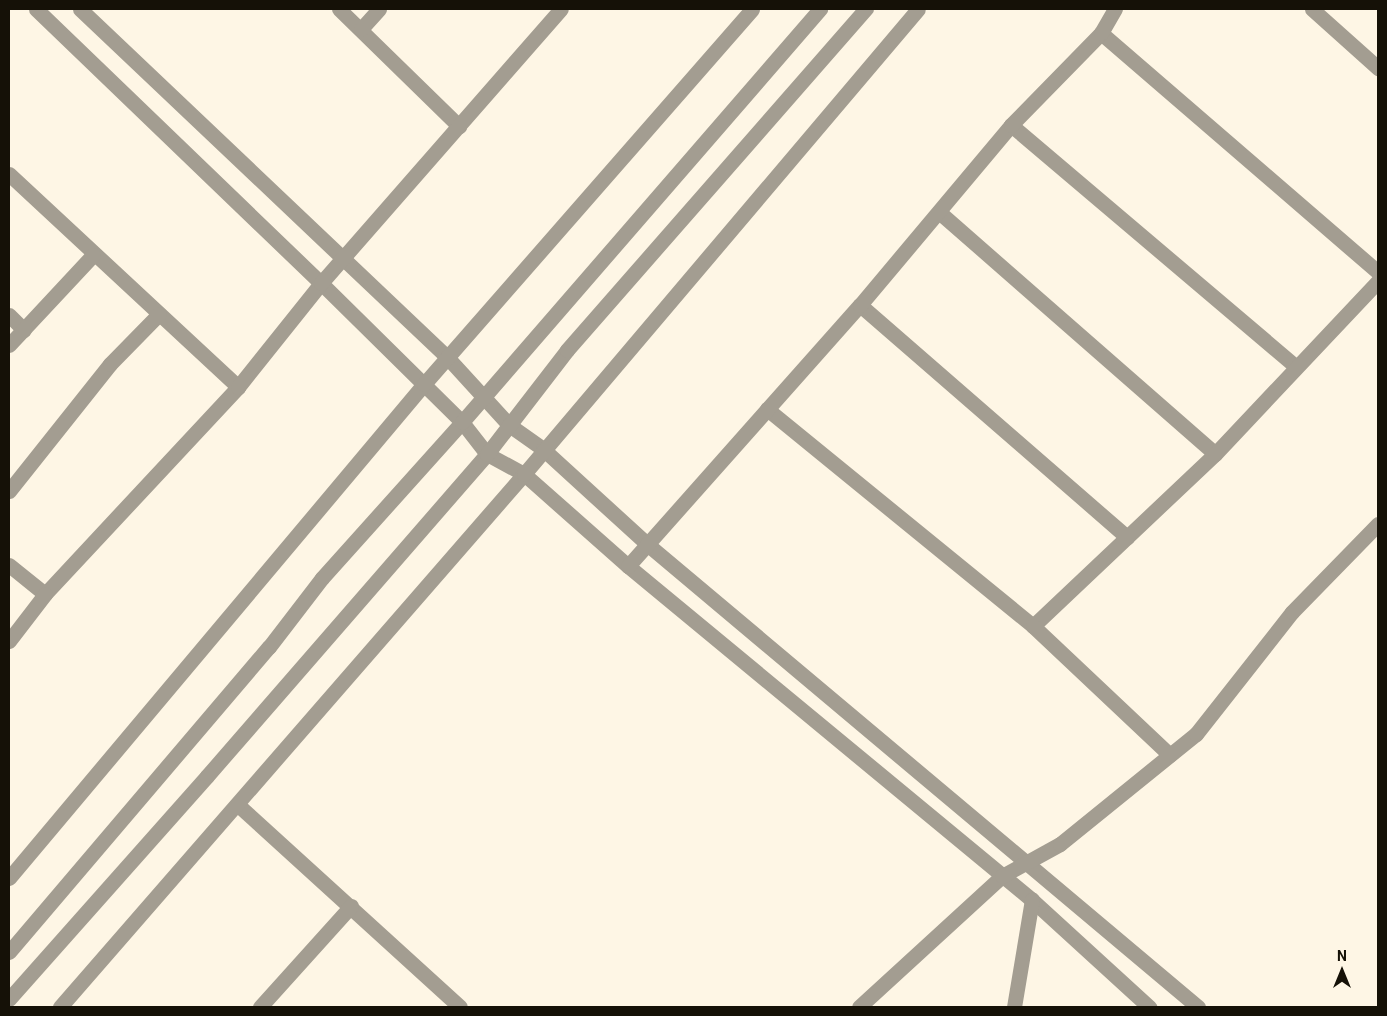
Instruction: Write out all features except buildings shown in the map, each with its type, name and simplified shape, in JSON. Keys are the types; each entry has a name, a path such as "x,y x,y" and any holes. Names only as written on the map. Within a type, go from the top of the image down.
{"street":[{"path":"36,9 321,282 462,422 487,454 524,474 628,566 1032,900 1149,1007"},
{"path":"80,9 447,357 509,425 543,449 647,544 1024,864 1198,1007"},
{"path":"339,9 459,126"},
{"path":"361,29 378,9"},
{"path":"9,641 45,594 238,386 321,282 560,9"},
{"path":"9,878 447,357 752,9"},
{"path":"9,952 269,647 322,578 484,397 820,9"},
{"path":"9,999 487,454 567,350 866,9"},
{"path":"60,1007 238,805 524,474 543,449 918,9"},
{"path":"628,566 860,305 1011,124 1101,33 1115,9"},
{"path":"1312,9 1378,68"},
{"path":"1101,33 1378,272"},
{"path":"1011,124 1295,366"},
{"path":"9,174 93,255 238,386"},
{"path":"939,212 1215,454"},
{"path":"9,345 93,255"},
{"path":"1033,626 1215,454 1295,366 1378,282"},
{"path":"860,305 1127,537"},
{"path":"9,491 110,364 159,314"},
{"path":"9,315 24,330"},
{"path":"767,409 1033,626 1170,755"},
{"path":"859,1007 1002,876 1060,844 1196,734 1292,612 1378,524"},
{"path":"9,566 45,594"},
{"path":"238,805 460,1007"},
{"path":"1014,1007 1032,900"},
{"path":"260,1007 351,906"}]}
